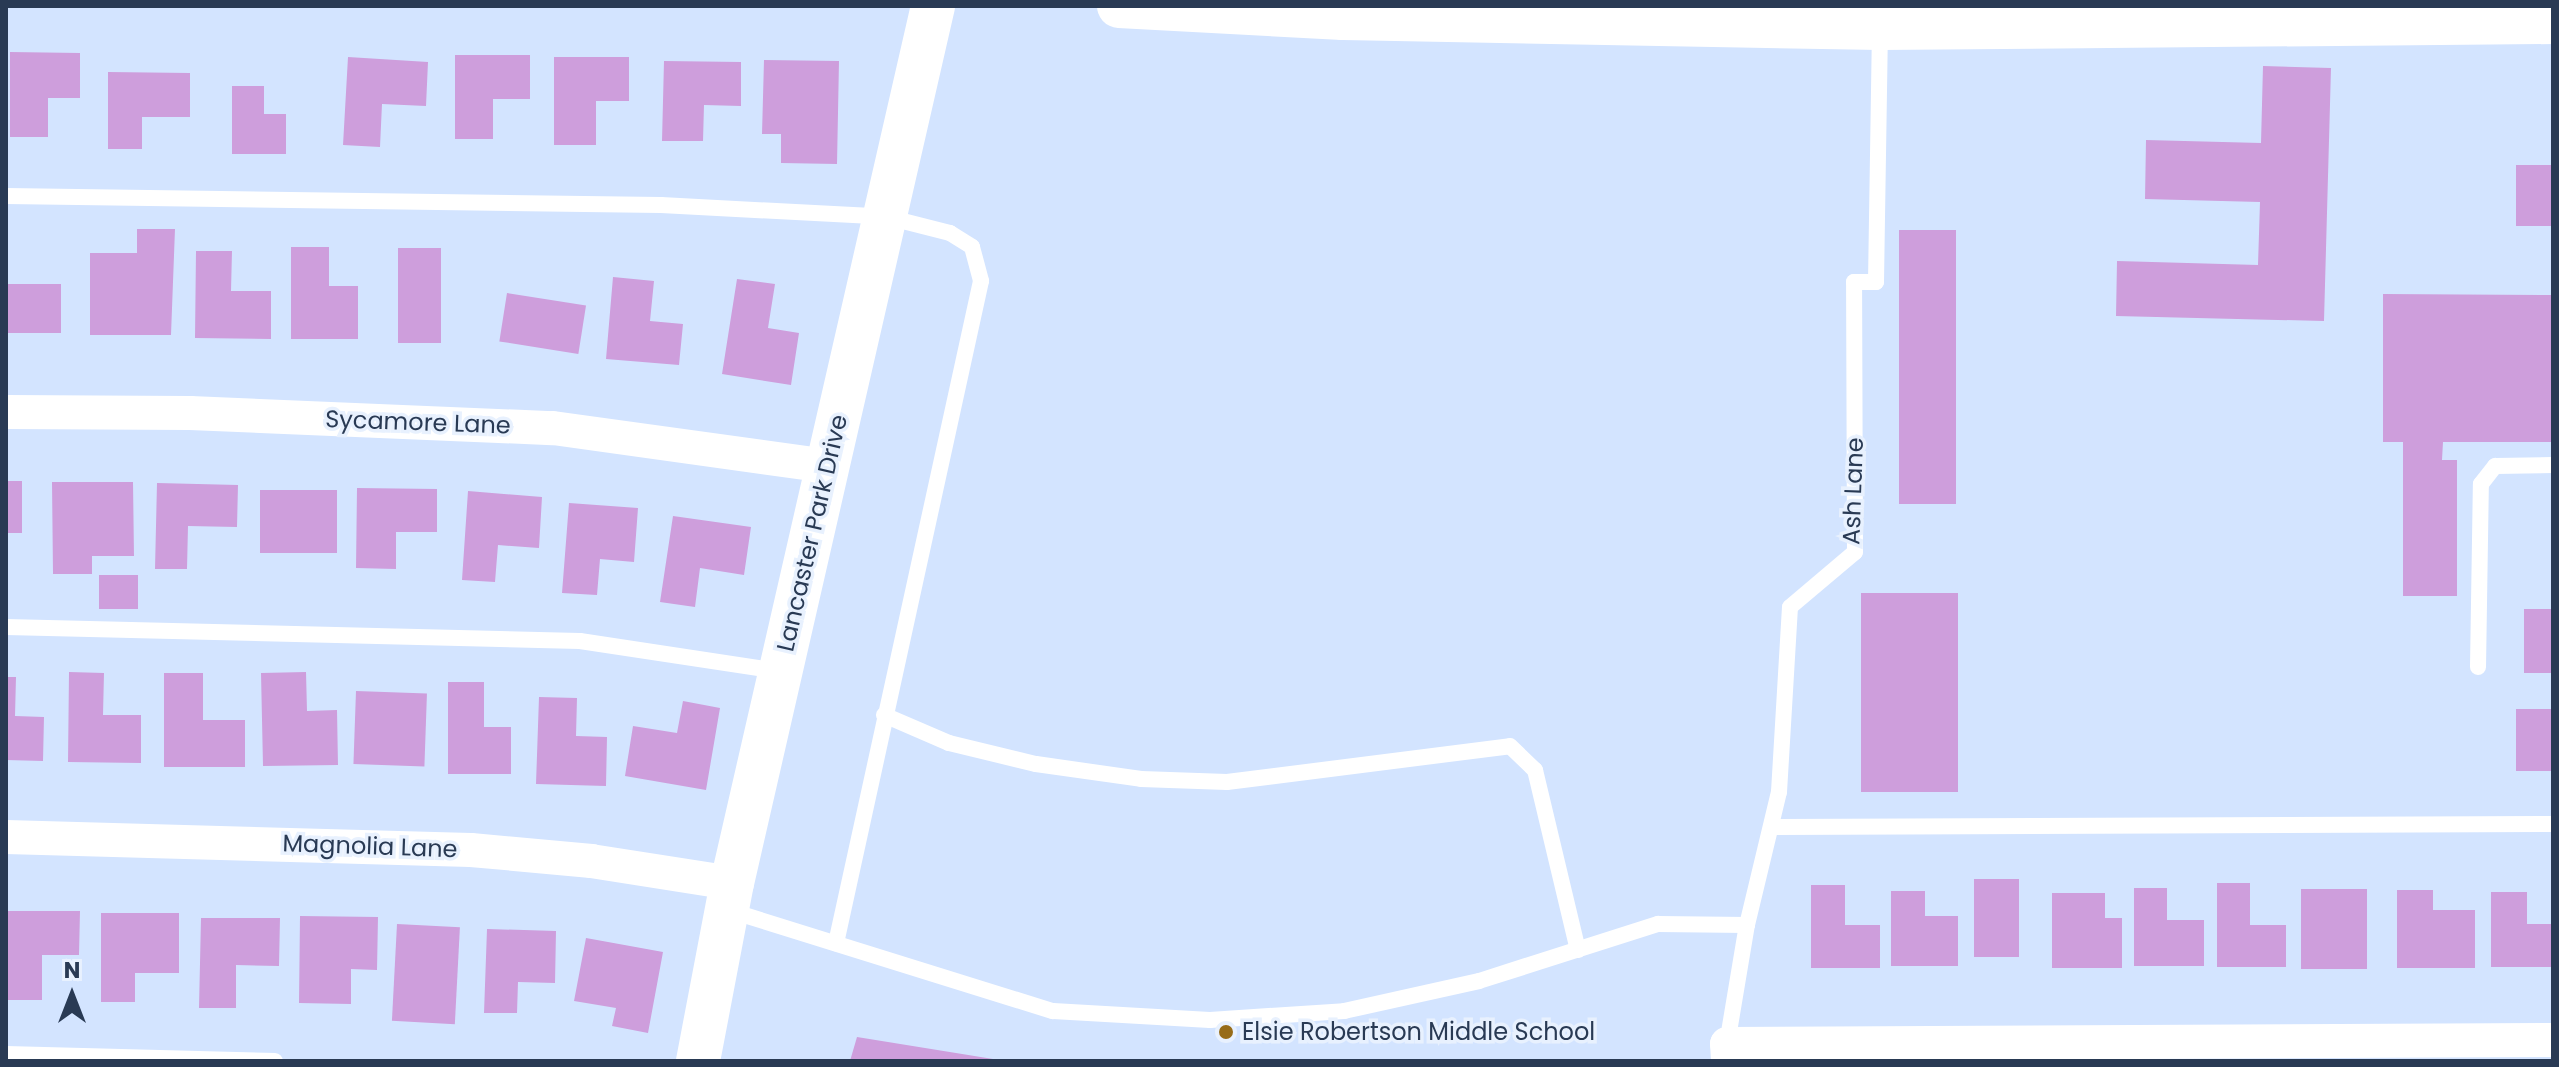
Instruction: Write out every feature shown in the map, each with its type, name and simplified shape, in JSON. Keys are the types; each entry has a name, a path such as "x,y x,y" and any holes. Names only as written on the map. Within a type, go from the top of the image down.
{"main road":[{"name":"Lancaster Park Drive","path":"698,1061 730,896 780,671 887,217 933,6"},
{"path":"1119,6 1881,17 2339,14 2553,22"}],"street":[{"name":"Sycamore Lane","path":"6,412 190,413 553,428 826,466"},
{"name":"Magnolia Lane","path":"6,837 471,850 591,861 730,896"},
{"path":"1728,1052 2553,1040"}],"lane":[{"name":"Ash Lane","path":"1728,1052 1747,925 1779,792 1790,607 1855,552 1854,282 1876,282 1881,17"},
{"path":"6,196 661,205 887,217 950,233 972,247 981,281 836,943"},
{"path":"2478,667 2481,484 2495,466 2553,465"},
{"path":"6,627 580,641 780,671"},
{"path":"884,715 949,743 1036,764 1141,779 1227,782 1510,746 1535,770 1578,950"},
{"path":"1772,827 2553,824"},
{"path":"730,896 836,943 1053,1011 1210,1020 1344,1011 1479,981 1658,924 1747,925"},
{"path":"6,1054 275,1061"}],"building":[{"path":"10,52 80,53 80,98 48,98 48,137 10,137"},
{"path":"455,55 530,55 530,99 493,99 493,139 455,139"},
{"path":"348,57 428,62 426,106 382,104 380,147 343,145"},
{"path":"554,57 629,57 629,101 596,101 596,145 554,145"},
{"path":"764,60 839,61 837,164 781,163 781,134 762,134"},
{"path":"664,61 741,62 741,106 704,105 703,141 662,141"},
{"path":"2263,66 2331,68 2324,321 2116,316 2117,261 2258,265 2260,202 2145,199 2146,140 2261,143"},
{"path":"108,72 190,73 190,117 142,117 142,149 108,149"},
{"path":"232,86 264,86 264,114 286,114 286,154 232,154"},
{"path":"2516,165 2553,165 2553,226 2516,226"},
{"path":"137,229 175,229 171,335 90,335 90,253 137,253"},
{"path":"1899,230 1956,230 1956,504 1899,504"},
{"path":"291,247 329,247 329,286 358,286 358,339 291,339"},
{"path":"398,248 441,248 441,343 398,343"},
{"path":"196,251 232,251 231,291 271,291 271,339 195,338"},
{"path":"613,277 654,281 650,321 683,324 679,365 606,359"},
{"path":"737,279 775,284 768,328 799,333 791,385 722,374"},
{"path":"6,284 61,284 61,333 6,333"},
{"path":"507,293 586,306 578,354 499,341"},
{"path":"2383,294 2553,295 2553,442 2443,442 2442,460 2457,460 2457,596 2403,596 2403,442 2383,442"},
{"path":"6,481 22,481 22,533 6,533"},
{"path":"52,482 133,482 134,556 92,556 92,574 53,574"},
{"path":"157,483 238,485 237,527 188,526 187,569 155,569"},
{"path":"357,488 437,489 437,532 396,532 396,569 356,568"},
{"path":"260,490 337,490 337,553 260,553"},
{"path":"468,491 542,497 539,548 498,545 495,582 462,580"},
{"path":"569,503 638,508 634,562 600,559 597,595 562,593"},
{"path":"673,516 751,527 744,575 700,568 695,607 660,602"},
{"path":"99,575 138,575 138,609 99,609"},
{"path":"1861,593 1958,593 1958,792 1861,792"},
{"path":"2524,609 2553,609 2553,673 2524,673"},
{"path":"69,672 104,673 103,715 141,715 141,763 68,762"},
{"path":"306,672 307,711 337,710 338,765 263,766 261,673"},
{"path":"164,673 203,673 203,720 245,720 245,767 164,767"},
{"path":"6,677 16,677 15,716 44,717 43,761 6,760"},
{"path":"448,682 484,682 484,727 511,727 511,774 448,774"},
{"path":"356,691 427,693 424,766 353,764"},
{"path":"539,697 577,698 576,736 607,737 606,786 536,784"},
{"path":"683,701 720,708 706,790 625,776 633,726 677,733"},
{"path":"2516,709 2553,709 2553,771 2516,771"},
{"path":"1974,879 2019,879 2019,957 1974,957"},
{"path":"2217,883 2250,883 2250,925 2286,925 2286,967 2217,967"},
{"path":"1811,885 1845,885 1845,925 1880,925 1880,968 1811,968"},
{"path":"2134,888 2167,888 2167,920 2204,920 2204,966 2134,966"},
{"path":"2301,889 2367,889 2367,969 2301,969"},
{"path":"2397,890 2433,890 2433,910 2475,910 2475,968 2397,968"},
{"path":"1891,891 1925,891 1925,916 1958,916 1958,966 1891,966"},
{"path":"2491,892 2527,892 2527,924 2553,924 2553,967 2491,967"},
{"path":"2052,893 2105,893 2105,918 2122,918 2122,968 2052,968"},
{"path":"6,911 80,911 79,955 42,955 42,1000 6,1000"},
{"path":"101,913 179,913 179,973 135,973 135,1002 101,1002"},
{"path":"300,916 378,917 377,970 351,969 351,1004 299,1003"},
{"path":"201,918 280,918 279,966 236,965 236,1008 199,1008"},
{"path":"397,924 460,927 455,1024 392,1021"},
{"path":"487,929 556,931 555,983 518,982 517,1013 484,1013"},
{"path":"586,938 663,952 648,1033 612,1026 616,1008 574,1001"},
{"path":"857,1037 993,1059 993,1061 850,1061"}],"place":[{"name":"Elsie Robertson Middle School","path":"1226,1032"}]}
